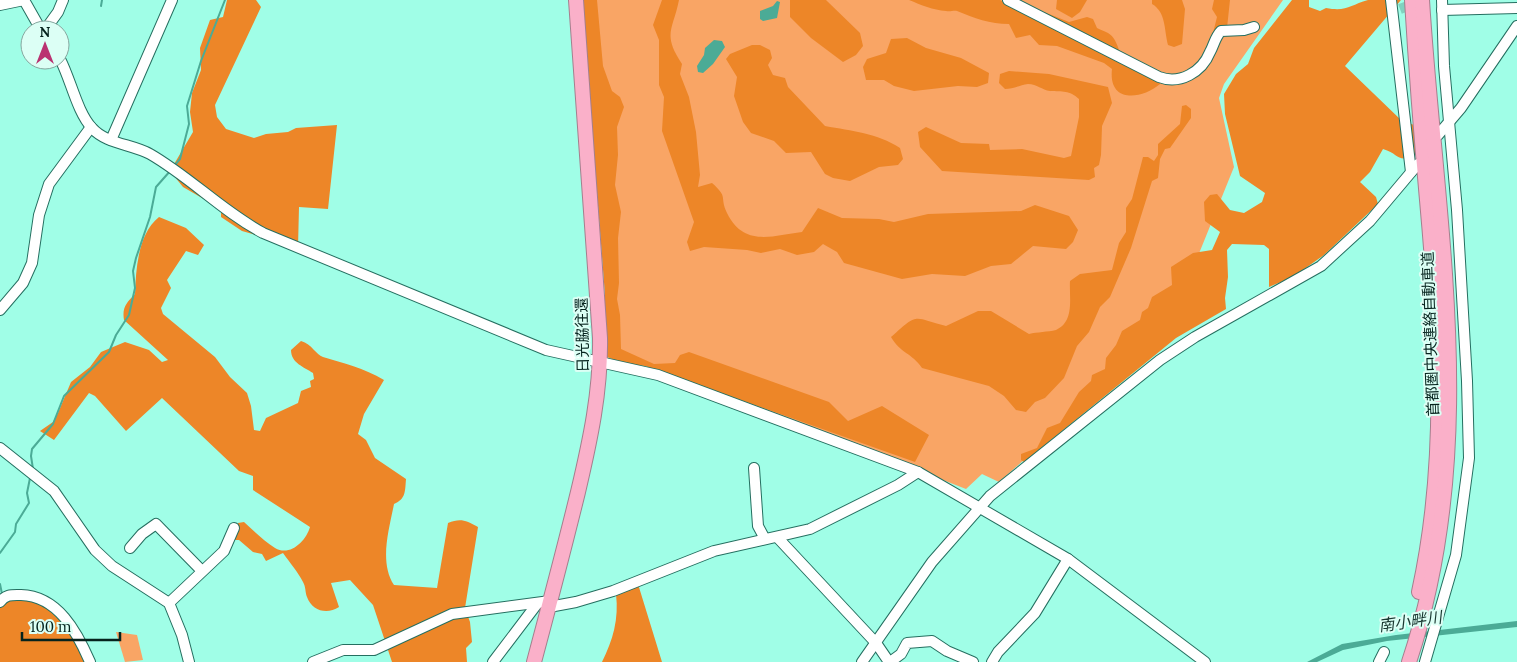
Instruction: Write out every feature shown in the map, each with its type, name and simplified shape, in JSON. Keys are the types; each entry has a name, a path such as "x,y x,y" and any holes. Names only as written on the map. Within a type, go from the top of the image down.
{"highway":[{"name":"日光脇往還","path":"534,662 545,604 591,431 598,397 600,363 599,322 576,0"},
{"name":"首都圏中央連絡自動車道","path":"1412,0 1437,315 1439,424 1437,482 1416,623"},
{"name":"首都圏中央連絡自動車道","path":"1409,662 1410,643 1442,526 1448,468 1450,392 1448,305 1428,99 1422,0"},
{"name":"首都圏中央連絡自動車道","path":"1398,662 1410,643"}],"street":[{"path":"0,6 24,0 35,20"},
{"path":"52,20 63,0"},
{"path":"111,140 172,0"},
{"path":"1008,0 1159,77 1169,80 1183,79 1200,68 1206,62 1221,31 1244,30 1254,27"},
{"path":"862,662 932,562 990,496 1160,360 1327,261 1370,222 1415,168 1411,157 1396,10 1391,0"},
{"path":"1425,662 1456,555 1469,458 1467,380 1442,5 1517,8"},
{"path":"1438,135 1517,26"},
{"path":"66,70 81,111 97,133 111,140 141,149 178,170 245,223 293,247 546,350 658,375 918,472 1068,559 1204,662"},
{"path":"0,310 22,283 32,263 39,215 49,184 91,127"},
{"path":"0,448 54,491 96,550 112,566 169,603 182,635 189,662"},
{"path":"754,468 758,526 765,539"},
{"path":"313,662 343,650 374,650 452,614 576,602 613,591 714,551 810,529 898,486 918,472"},
{"path":"130,548 142,534 156,524 202,571"},
{"path":"169,603 224,550 234,528"},
{"path":"777,537 876,643 890,662 901,654 907,643 932,640 948,651 973,662"},
{"path":"992,662 998,652 1035,613 1068,559"},
{"path":"0,602 9,595 32,596 50,602 81,640 90,662"},
{"path":"493,662 545,604"},
{"path":"1380,662 1384,652"}],"shaded area":[{"path":"227,0 256,0 261,7 215,105 217,117 226,129 254,138 266,134 288,132 296,128 337,125 328,209 299,207 298,247 242,231 221,217 221,209 183,187 170,171 193,132 190,112 192,93 201,70 200,48 210,20 223,17"},
{"path":"582,0 597,0 603,66 612,91 620,97 624,107 617,127 618,155 615,185 621,212 618,238 619,283 617,299 620,315 621,349 654,364 675,363 680,355 689,352 829,402 848,421 882,406 929,435 915,462 645,366 625,364 607,357 603,319 605,295"},
{"path":"593,0 1283,0 1224,84 1219,98 1234,167 1166,335 999,482 982,474 966,489 614,352"},
{"path":"662,0 679,0 671,38 672,46 682,64 680,74 689,97 696,132 700,175 698,187 712,183 717,188 722,195 727,213 734,224 742,231 759,237 802,232 818,208 842,218 879,219 894,222 928,214 1021,211 1035,205 1069,216 1078,230 1073,242 1066,249 1033,246 1011,264 991,266 965,276 932,274 902,279 844,263 837,252 823,244 814,252 797,255 780,249 761,253 747,250 704,247 690,251 687,242 694,222 662,131 664,97 659,85 659,40 653,25"},
{"path":"790,0 826,0 860,33 863,46 856,55 843,62 811,38 790,17"},
{"path":"909,0 1000,0 1022,13 1044,12 1069,22 1087,17 1093,19 1097,28 1107,32 1115,40 1122,58 1128,66 1161,80 1160,84 1144,93 1127,95 1120,93 1115,88 1112,80 1112,69 1104,63 1057,46 1039,45 1030,35 1016,38 1009,24 989,22 956,11 936,10"},
{"path":"1057,0 1087,0 1080,12 1072,18 1056,9"},
{"path":"1152,0 1182,0 1185,9 1182,44 1174,47 1168,45 1164,21 1157,7 1152,4"},
{"path":"1214,0 1230,0 1227,28 1212,37 1217,17 1212,9"},
{"path":"1292,0 1309,0 1309,7 1320,11 1326,8 1344,9 1368,0 1401,0 1345,66 1401,120 1414,125 1417,137 1416,155 1405,159 1383,149 1370,172 1360,182 1376,197 1378,204 1324,255 1293,277 1269,287 1269,249 1264,245 1232,244 1227,250 1226,309 1176,338 1024,462 1021,460 1021,454 1037,448 1047,428 1060,423 1079,392 1091,381 1092,375 1105,369 1106,358 1116,345 1122,331 1140,320 1142,312 1148,308 1152,297 1172,285 1171,267 1193,253 1212,250 1220,232 1205,221 1204,202 1210,195 1217,194 1230,210 1244,213 1262,202 1265,193 1240,176 1225,114 1224,94 1236,74 1248,64 1254,48"},
{"path":"777,1 780,2 777,18 763,21 760,19 760,11 773,6"},
{"path":"907,38 926,48 961,58 989,73 988,83 977,87 958,86 914,91 894,86 884,80 866,80 863,67 867,59 886,53 891,39"},
{"path":"714,40 722,41 725,47 713,64 703,73 698,72 697,66 704,55 705,48"},
{"path":"752,45 760,45 770,50 772,58 768,65 773,75 785,78 788,87 825,126 864,133 882,139 900,148 903,159 898,165 879,167 850,181 833,178 825,174 811,152 786,153 774,141 751,133 743,122 734,96 737,77 726,59 730,54"},
{"path":"1009,71 1049,74 1108,87 1112,103 1102,126 1101,155 1099,165 1094,168 1095,177 1089,180 942,171 920,147 918,132 926,127 961,143 989,144 990,150 1022,149 1064,158 1071,156 1079,117 1079,99 1069,93 1047,90 1031,84 1005,89 999,83 1000,74"},
{"path":"1186,105 1191,109 1191,118 1170,148 1165,149 1160,159 1158,178 1152,181 1131,248 1110,297 1100,307 1089,332 1077,346 1064,378 1045,398 1035,402 1026,412 1016,410 1004,396 989,386 922,368 895,342 891,337 912,320 921,319 946,326 978,311 991,311 1029,334 1056,330 1062,326 1069,315 1070,281 1080,274 1112,270 1119,243 1126,232 1126,208 1132,199 1143,157 1148,157 1154,161 1158,155 1158,144 1180,124 1182,106"},
{"path":"159,217 186,228 204,245 198,255 186,251 167,280 171,288 161,308 163,314 215,357 230,377 247,393 251,406 254,430 260,431 266,418 298,403 301,391 311,387 310,381 314,379 313,373 293,358 291,350 301,341 308,344 320,356 361,369 384,380 364,414 358,434 366,440 375,458 406,479 403,497 394,504 386,546 389,576 394,585 437,588 448,523 463,520 478,527 465,608 470,622 472,642 466,648 467,662 392,662 373,605 350,580 331,583 339,607 330,611 320,610 309,602 303,582 283,553 266,561 262,554 253,552 239,540 234,540 238,523 244,522 275,548 281,550 292,549 301,542 310,527 253,490 253,476 239,471 162,398 126,431 95,396 89,393 54,440 40,431 53,422 71,382 90,367 101,352 125,342 149,350 162,362 168,360 124,320 125,306 135,294 137,263 142,242 152,224"},
{"path":"638,584 662,662 602,662 614,629 617,612 616,594"},
{"path":"11,599 37,599 67,627 91,662 0,662 0,607"},
{"path":"1517,621 1517,627 1387,641 1343,650 1317,662 1307,662 1342,644 1396,635"},
{"path":"116,632 137,635 143,660 125,662"}],"waterway":[{"path":"101,6 102,0"},
{"path":"175,165 180,159 189,124 187,106 201,61 225,0"},
{"path":"33,469 32,449 53,424 64,396 109,352 116,335 129,315 135,288 133,271 150,217 156,187 171,170"},
{"path":"0,553 15,532 16,524 29,503 27,493 30,478"},
{"path":"0,584 2,594"}],"tunnel":[{"path":"1400,9 1418,2"}],"water label":[{"name":"南小畔川","path":"1410,621"}]}
